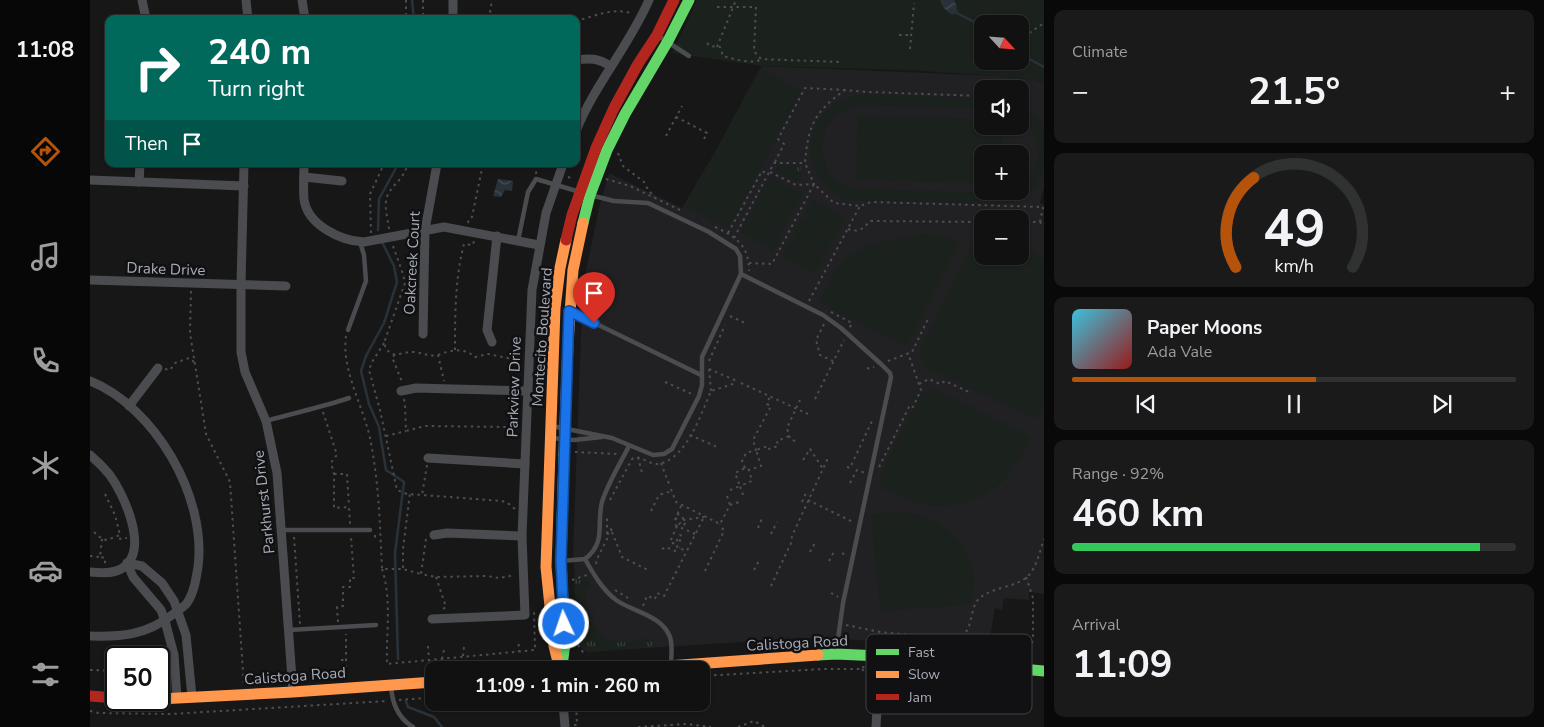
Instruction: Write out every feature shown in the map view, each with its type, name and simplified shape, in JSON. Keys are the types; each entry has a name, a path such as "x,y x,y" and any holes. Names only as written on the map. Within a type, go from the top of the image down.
{"main road":[{"name":"Montecito Boulevard","path":"562,661 565,643 561,561 569,311 573,270 583,222 585,194 596,148 614,108 638,64 657,35 674,0"},
{"name":"Montecito Boulevard","path":"558,661 554,646 546,567 555,308 560,268 572,215 585,194 625,114 668,41 689,0"},
{"name":"Calistoga Road","path":"710,663 836,654 866,655"},
{"name":"Calistoga Road","path":"170,698 425,683"},
{"path":"90,696 105,697"}],"street":[{"path":"142,0 145,15"},
{"path":"246,0 248,15"},
{"path":"302,0 304,15"},
{"path":"453,0 453,15"},
{"path":"580,123 593,95 640,19 649,0"},
{"path":"580,60 593,58 610,66"},
{"path":"139,182 140,167"},
{"name":"Parkhurst Drive","path":"244,167 241,352 245,372 266,421 277,473 293,692"},
{"path":"304,167 304,201 309,212 317,222 331,232 350,241 360,242 444,228 540,245"},
{"name":"Oakcreek Court","path":"422,334 425,230 436,167"},
{"name":"Parkview Drive","path":"432,619 525,615 522,536 532,290 546,213 563,167"},
{"path":"304,177 342,181"},
{"path":"90,180 244,186"},
{"path":"492,342 487,330 497,236"},
{"name":"Drake Drive","path":"90,280 286,286"},
{"path":"129,406 158,368"},
{"path":"90,381 129,406 152,429 169,452 189,493 197,525 199,555 196,581 190,597 177,612 165,621 139,633 114,637 90,636"},
{"path":"401,391 416,388 528,391"},
{"path":"90,455 109,474 123,499 131,519 134,537 134,546 127,563 121,569 105,573 90,572"},
{"path":"428,458 525,464"},
{"path":"434,535 447,533 522,536"},
{"path":"127,563 142,566 162,583 174,602 186,635 192,698"},
{"path":"127,563 133,577 161,610 174,655 177,698"},
{"path":"564,711 565,727"},
{"path":"876,727 877,714"}],"lane":[{"path":"657,35 689,56"},
{"path":"518,240 528,192 536,179 614,201 648,203 731,244 740,256 741,274 702,357 699,397 675,445 668,452 653,455 604,436 565,433 551,438"},
{"path":"348,330 366,281 364,256 360,242"},
{"path":"741,274 812,309 847,334 890,373 891,380 839,624 836,654"},
{"path":"569,311 701,375"},
{"path":"266,421 349,398"},
{"path":"552,426 574,440 604,436"},
{"path":"561,561 586,559 592,554 598,542 603,501 628,446"},
{"path":"282,530 370,530"},
{"path":"586,559 597,580 614,598 624,605 655,619 664,628 670,639 671,661"},
{"path":"289,630 376,625"},
{"path":"391,685 394,707 408,724 413,727"}],"path":[{"path":"406,0 406,15"},
{"path":"423,0 423,15"},
{"path":"490,15 492,0"},
{"path":"717,47 736,0"},
{"path":"910,49 914,3"},
{"path":"717,7 756,7 754,51 761,59"},
{"path":"580,20 608,12 627,12 640,19"},
{"path":"1029,33 1044,23"},
{"path":"900,35 911,35"},
{"path":"707,43 710,46 720,47 723,56 756,62 761,59 840,62"},
{"path":"731,244 784,144 778,139 805,88 974,96"},
{"path":"845,90 828,102 812,123 805,163 814,184 834,203 860,206 871,202 1043,207"},
{"path":"666,136 682,106"},
{"path":"676,117 707,133 704,139"},
{"path":"618,153 623,166 644,182 656,198"},
{"path":"774,163 805,163"},
{"path":"373,240 370,229 370,194 383,167"},
{"path":"407,167 407,170 392,188 386,200 388,237 405,283 384,343 369,370 398,492 502,501 519,512 523,512"},
{"path":"455,350 456,296 461,265 460,260 464,244 473,245 469,219 472,217 482,167"},
{"path":"536,167 536,179"},
{"path":"728,233 762,171 768,175"},
{"path":"770,171 796,185 814,184"},
{"path":"750,263 772,264 814,184"},
{"path":"1044,203 1040,222 1044,227"},
{"path":"803,298 809,301 813,296 860,206"},
{"path":"848,228 855,231 860,230 870,221 974,222"},
{"path":"1029,222 1040,222"},
{"path":"735,237 744,248 752,273"},
{"path":"192,283 190,333 206,434 230,482 245,694"},
{"path":"815,399 852,323 826,310"},
{"path":"609,505 632,459 638,457 655,464 661,463 677,456 683,449 708,402 711,391 710,357 730,316 745,323"},
{"path":"819,319 830,328"},
{"path":"881,364 912,352 928,319"},
{"path":"824,324 816,340 820,354 834,361"},
{"path":"348,330 346,356 371,442 379,495 382,569 385,580 388,616 387,664 535,650 534,611 531,602 526,602"},
{"path":"384,343 387,350 396,355"},
{"path":"406,431 405,404 401,391 402,380 392,357 413,352 424,355 438,355 455,350 469,352 475,357 488,354 513,359 520,355 525,348 530,347"},
{"path":"872,421 849,467 866,474 868,468 878,470 910,405 912,406 921,390 908,353"},
{"path":"438,355 442,376 447,389"},
{"path":"158,368 170,370 175,363 190,358 194,362"},
{"path":"709,368 737,382 711,391"},
{"path":"919,384 929,379 940,384 945,380 969,392"},
{"path":"665,382 699,397"},
{"path":"742,383 808,414"},
{"path":"763,470 753,440 758,426 764,422 771,406 767,404 770,396"},
{"path":"795,442 790,439 787,428 800,400"},
{"path":"322,407 337,455 331,463 334,474 334,508 349,507"},
{"path":"385,436 425,426 507,427 514,426 521,419 527,418"},
{"path":"690,435 717,447"},
{"path":"744,468 742,461 746,453 768,446 769,449 778,446 777,441 789,436"},
{"path":"803,460 810,449 823,469"},
{"path":"574,452 617,454"},
{"path":"638,457 642,473"},
{"path":"422,494 428,458"},
{"path":"771,586 828,458"},
{"path":"661,463 669,484"},
{"path":"743,496 735,472 744,468 749,470 762,466"},
{"path":"749,470 752,481"},
{"path":"850,483 857,470"},
{"path":"334,474 347,474 354,578 350,578 350,586 342,588 343,606 337,607 338,627"},
{"path":"730,490 752,481 756,482"},
{"path":"651,511 659,495 671,490 676,502 720,524 724,531 705,571"},
{"path":"802,502 806,493"},
{"path":"105,494 115,515 120,539 134,537"},
{"path":"401,569 409,494"},
{"path":"727,496 730,505"},
{"path":"808,500 856,524"},
{"path":"720,524 730,505 739,502"},
{"path":"681,505 675,519 680,523 670,542 675,544 680,535 682,536 677,547 686,550"},
{"path":"599,570 596,562 605,546 607,513"},
{"path":"677,514 682,516 684,520 683,528"},
{"path":"684,520 704,516"},
{"path":"637,603 643,606 648,596 655,599 657,593 664,596 704,516"},
{"path":"758,528 763,516"},
{"path":"771,534 777,522"},
{"path":"677,526 695,534"},
{"path":"294,530 300,629"},
{"path":"607,534 613,530 622,558 648,570 649,568"},
{"path":"94,532 102,540 120,535"},
{"path":"421,574 427,538 434,535"},
{"path":"965,634 975,605 980,598 1026,578 1032,570 1044,538"},
{"path":"100,557 102,540"},
{"path":"810,552 816,541"},
{"path":"662,549 666,547 675,551 680,548"},
{"path":"829,561 835,550"},
{"path":"842,553 848,556"},
{"path":"90,556 105,558 105,573"},
{"path":"754,570 760,559"},
{"path":"382,569 401,569 436,577 487,576 499,578 510,576 516,570 522,569"},
{"path":"572,580 589,574"},
{"path":"432,619 446,607 436,577"},
{"path":"1026,578 1034,598 1032,638"},
{"path":"613,588 631,600"},
{"path":"839,624 880,632 902,634"},
{"path":"345,627 346,674"},
{"path":"519,644 519,652"},
{"path":"578,644 587,654"},
{"path":"428,646 429,660"},
{"path":"463,656 464,647"},
{"path":"442,659 444,650"},
{"path":"340,660 346,660"},
{"path":"710,675 824,669 862,669 862,667 866,668"},
{"path":"862,669 866,673"},
{"path":"90,670 105,671"},
{"path":"90,711 99,713 162,714 425,698"},
{"path":"573,727 573,725 577,726 576,711"},
{"path":"738,727 754,721 765,727"},
{"path":"638,727 687,724 711,727"}],"shaded area":[{"path":"762,66 997,76 1044,81 1044,188 1040,203 1044,204 1044,594 1029,592 1029,600 1004,598 1002,610 995,608 991,634 866,634 866,641 803,638 587,652 582,648 579,644 573,552 582,307 585,275 599,208 609,173 682,208"}],"green space":[{"path":"697,0 1044,0 1044,81 908,70 762,66 672,53"},
{"path":"760,68 802,91 728,229 686,206"},
{"path":"865,94 974,98 974,109 865,105 847,109 834,119 825,132 822,146 824,161 832,174 844,184 862,189 974,192 974,200 1015,200 1004,204 843,200 842,196 826,184 815,169 811,153 812,136 818,120 829,107 845,98"},
{"path":"1029,110 1038,118 1044,129 1042,175 1034,188 1029,192 1029,177 1036,161 1037,152 1036,142 1029,126"},
{"path":"858,115 974,119 974,135 1003,135 1002,145 974,145 974,183 856,180"},
{"path":"776,165 801,165 801,180 796,182 775,171"},
{"path":"770,176 803,194 794,212 760,193"},
{"path":"760,195 793,213 783,231 750,213"},
{"path":"812,199 846,217 836,234 803,216"},
{"path":"749,215 782,233 773,250 740,232"},
{"path":"802,218 835,236 825,254 792,236"},
{"path":"927,234 960,240 909,343 904,345 819,302 836,271 850,255 882,242"},
{"path":"791,238 824,256 815,274 782,256"},
{"path":"974,240 974,265 1029,265 1029,249 1044,260 1044,408 1034,419 925,367 920,351"},
{"path":"935,389 1031,436 1009,474 1000,484 977,499 941,506 927,505 910,501 881,488 880,475 920,395"},
{"path":"896,512 916,514 930,519 940,524 957,539 964,548 973,569 972,604 884,611 880,609 871,515"},
{"path":"587,576 592,588 586,591 586,604 594,626 602,634 622,642 647,637 651,640 653,647 587,652 582,648 579,644 574,580"}],"water":[{"path":"940,0 954,0 958,10 953,15 951,14 943,7"},
{"path":"498,179 513,181 512,191 505,190 501,197 493,196"}],"waterway":[{"path":"412,0 414,15"},
{"path":"953,11 974,22"},
{"path":"1029,59 1044,67"},
{"path":"378,230 379,199 396,167"},
{"path":"382,242 394,266 397,282 384,323 366,356 361,371 369,404 379,427 386,470 404,482 395,553 398,659"},
{"path":"406,701 408,707 434,717 442,727"}],"traffic: fast":[{"path":"583,223 590,195 607,150 689,0"},
{"path":"563,661 565,643 561,561 564,454"},
{"path":"818,655 866,655"},
{"path":"1032,670 1044,671"}],"traffic: slow":[{"path":"564,454 573,270 583,223"},
{"path":"558,661 554,646 546,567 555,308 566,240"},
{"path":"710,663 818,655"},
{"path":"170,698 425,683"}],"traffic: jam":[{"path":"566,240 572,215 596,148 614,108 638,64 657,35 674,0"},
{"path":"90,696 105,697"}],"route":[{"path":"564,624 561,561 569,311 594,323"}]}
